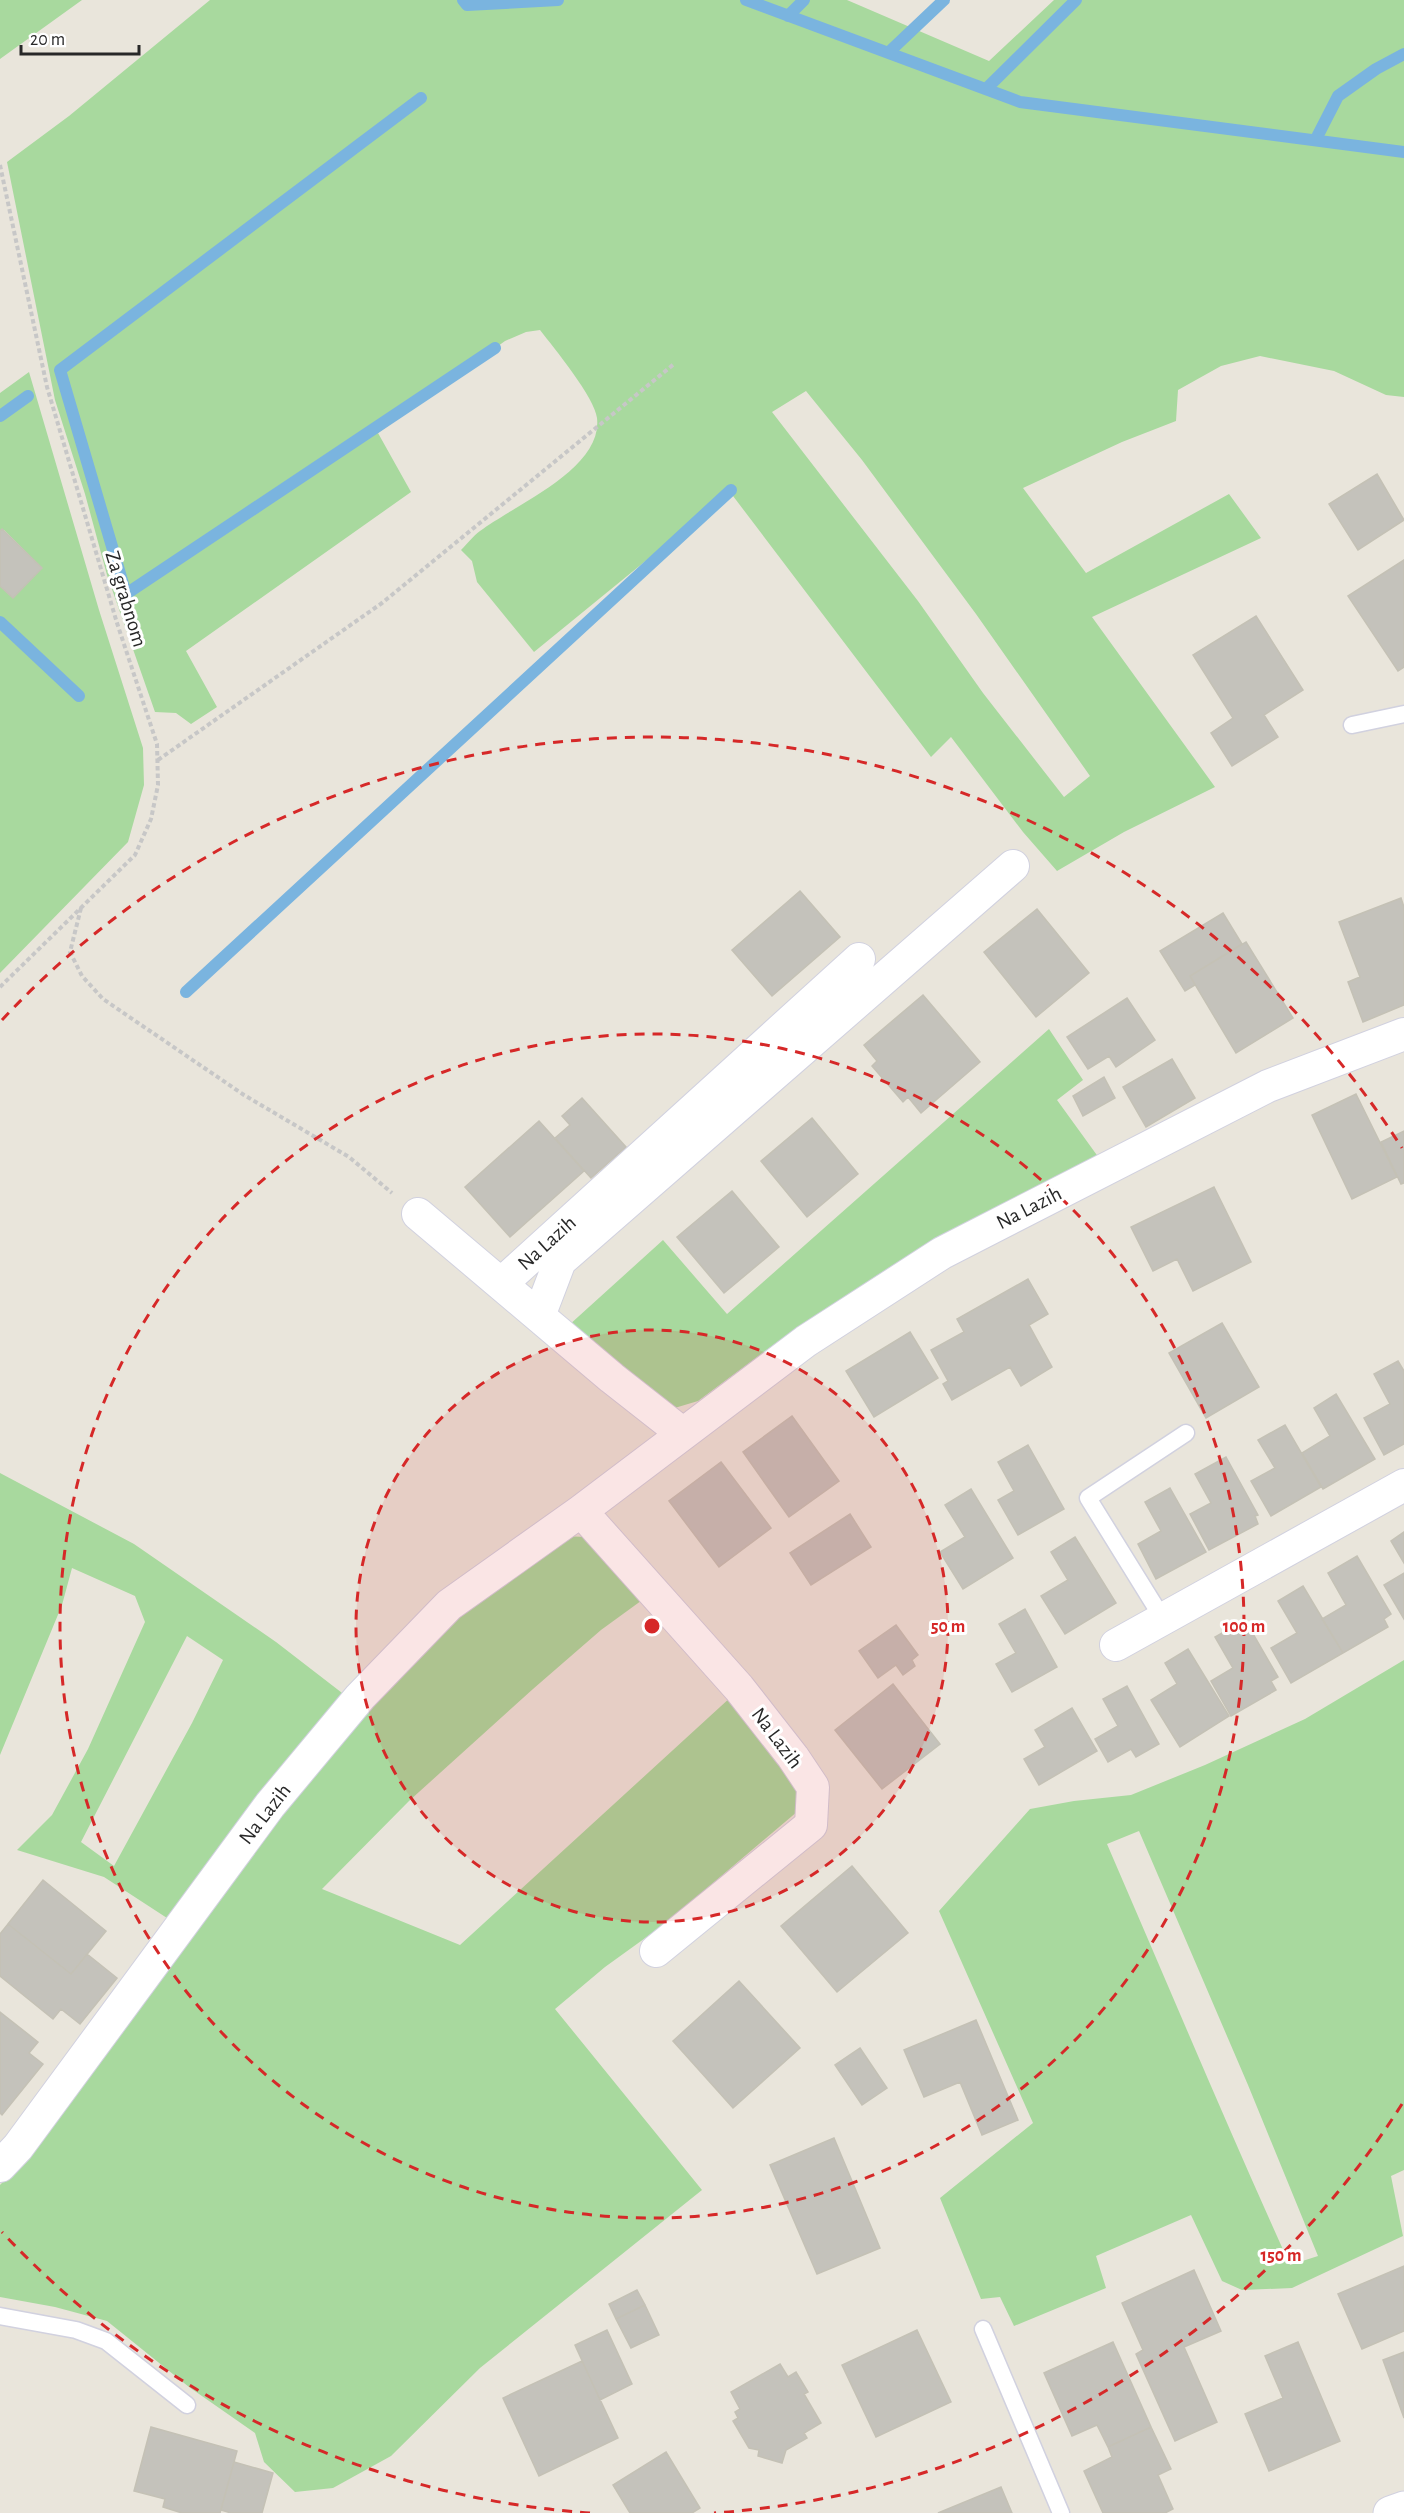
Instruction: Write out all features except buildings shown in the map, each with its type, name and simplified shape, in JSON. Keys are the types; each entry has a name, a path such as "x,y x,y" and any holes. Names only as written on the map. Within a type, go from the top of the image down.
{"main road":[{"path":"1390,2513 1404,2508"}],"street":[{"name":"Na Lazih","path":"539,1316 560,1261 1013,866"},
{"name":"Na Lazih","path":"501,1284 860,959"},
{"name":"Na Lazih","path":"0,2166 18,2147 270,1805 360,1697 449,1605 581,1511 806,1341 942,1253 1268,1086 1404,1034"},
{"name":"Na Lazih","path":"418,1214 682,1433"},
{"path":"1116,1645 1404,1485"},
{"name":"Na Lazih","path":"581,1511 739,1688 793,1757 813,1787 812,1825 656,1952"}],"lane":[{"path":"1352,725 1404,714"},
{"path":"1164,1619 1088,1498 1186,1433"},
{"path":"0,2316 76,2330 106,2341 187,2405"},
{"path":"983,2329 1061,2513"}],"path":[{"name":"Za grabnom","path":"0,165 47,387 117,623 157,744 158,761 158,784 151,819 135,855 0,987"},
{"path":"158,761 382,603 674,364"},
{"path":"81,907 70,952 82,976 103,999 244,1095 349,1157 418,1214"}],"green space":[{"path":"0,0 82,0 0,59"},
{"path":"210,0 847,0 989,61 1054,0 1404,0 1404,397 1386,395 1334,371 1260,356 1221,366 1178,390 1176,421 1122,442 1023,488 1086,573 1229,494 1261,538 1092,617 1215,787 1124,832 1057,871 1023,832 951,737 931,757 730,492 534,652 477,582 472,561 461,550 480,531 554,484 572,469 586,454 595,436 597,418 595,409 573,373 540,330 526,332 505,341 378,433 411,492 186,651 217,707 191,724 176,713 155,712 107,575 85,494 55,400 7,162 69,116","holes":["806,391 862,460 976,614 1090,776 1064,797 983,693 918,601 772,412"]},
{"path":"29,372 99,610 143,748 144,785 128,842 0,973 0,586 12,597 42,568 4,530 0,533 0,393"},
{"path":"1049,1029 1083,1080 1057,1100 1099,1158 937,1239 795,1329 698,1401 668,1410 568,1326 663,1240 727,1314"},
{"path":"0,1473 134,1544 276,1642 346,1696 261,1798 167,1918 104,1877 17,1850 52,1815 88,1749 145,1622 135,1596 72,1568 62,1605 0,1755","holes":["187,1636 223,1660 192,1723 114,1866 81,1842"]},
{"path":"560,1536 587,1537 645,1598 601,1630 533,1689 409,1801 322,1889 460,1945 732,1696 800,1785 798,1811 666,1923 605,1967 555,2009 702,2190 480,2368 391,2456 333,2488 295,2492 264,2462 255,2433 189,2387 107,2321 55,2307 0,2297 0,2185 27,2157 265,1832 377,1698 462,1607"},
{"path":"1404,1660 1404,2170 1391,2176 1403,2236 1292,2288 1242,2290 1222,2281 1191,2215 1096,2256 1106,2288 1014,2326 1000,2297 981,2299 940,2198 1033,2123 939,1911 1030,1809 1074,1801 1131,1795 1205,1765 1305,1719","holes":["1139,1831 1248,2085 1318,2256 1290,2265 1107,1844"]}],"waterway":[{"path":"463,0 467,5 558,0"},
{"path":"746,0 1020,102 1404,152"},
{"path":"788,16 804,0"},
{"path":"888,53 944,0"},
{"path":"986,89 1076,0"},
{"path":"1316,139 1338,96 1376,69 1404,54"},
{"path":"421,98 60,370 126,594 495,348"},
{"path":"0,416 28,396"},
{"path":"186,992 731,490"},
{"path":"0,622 79,696"}]}
